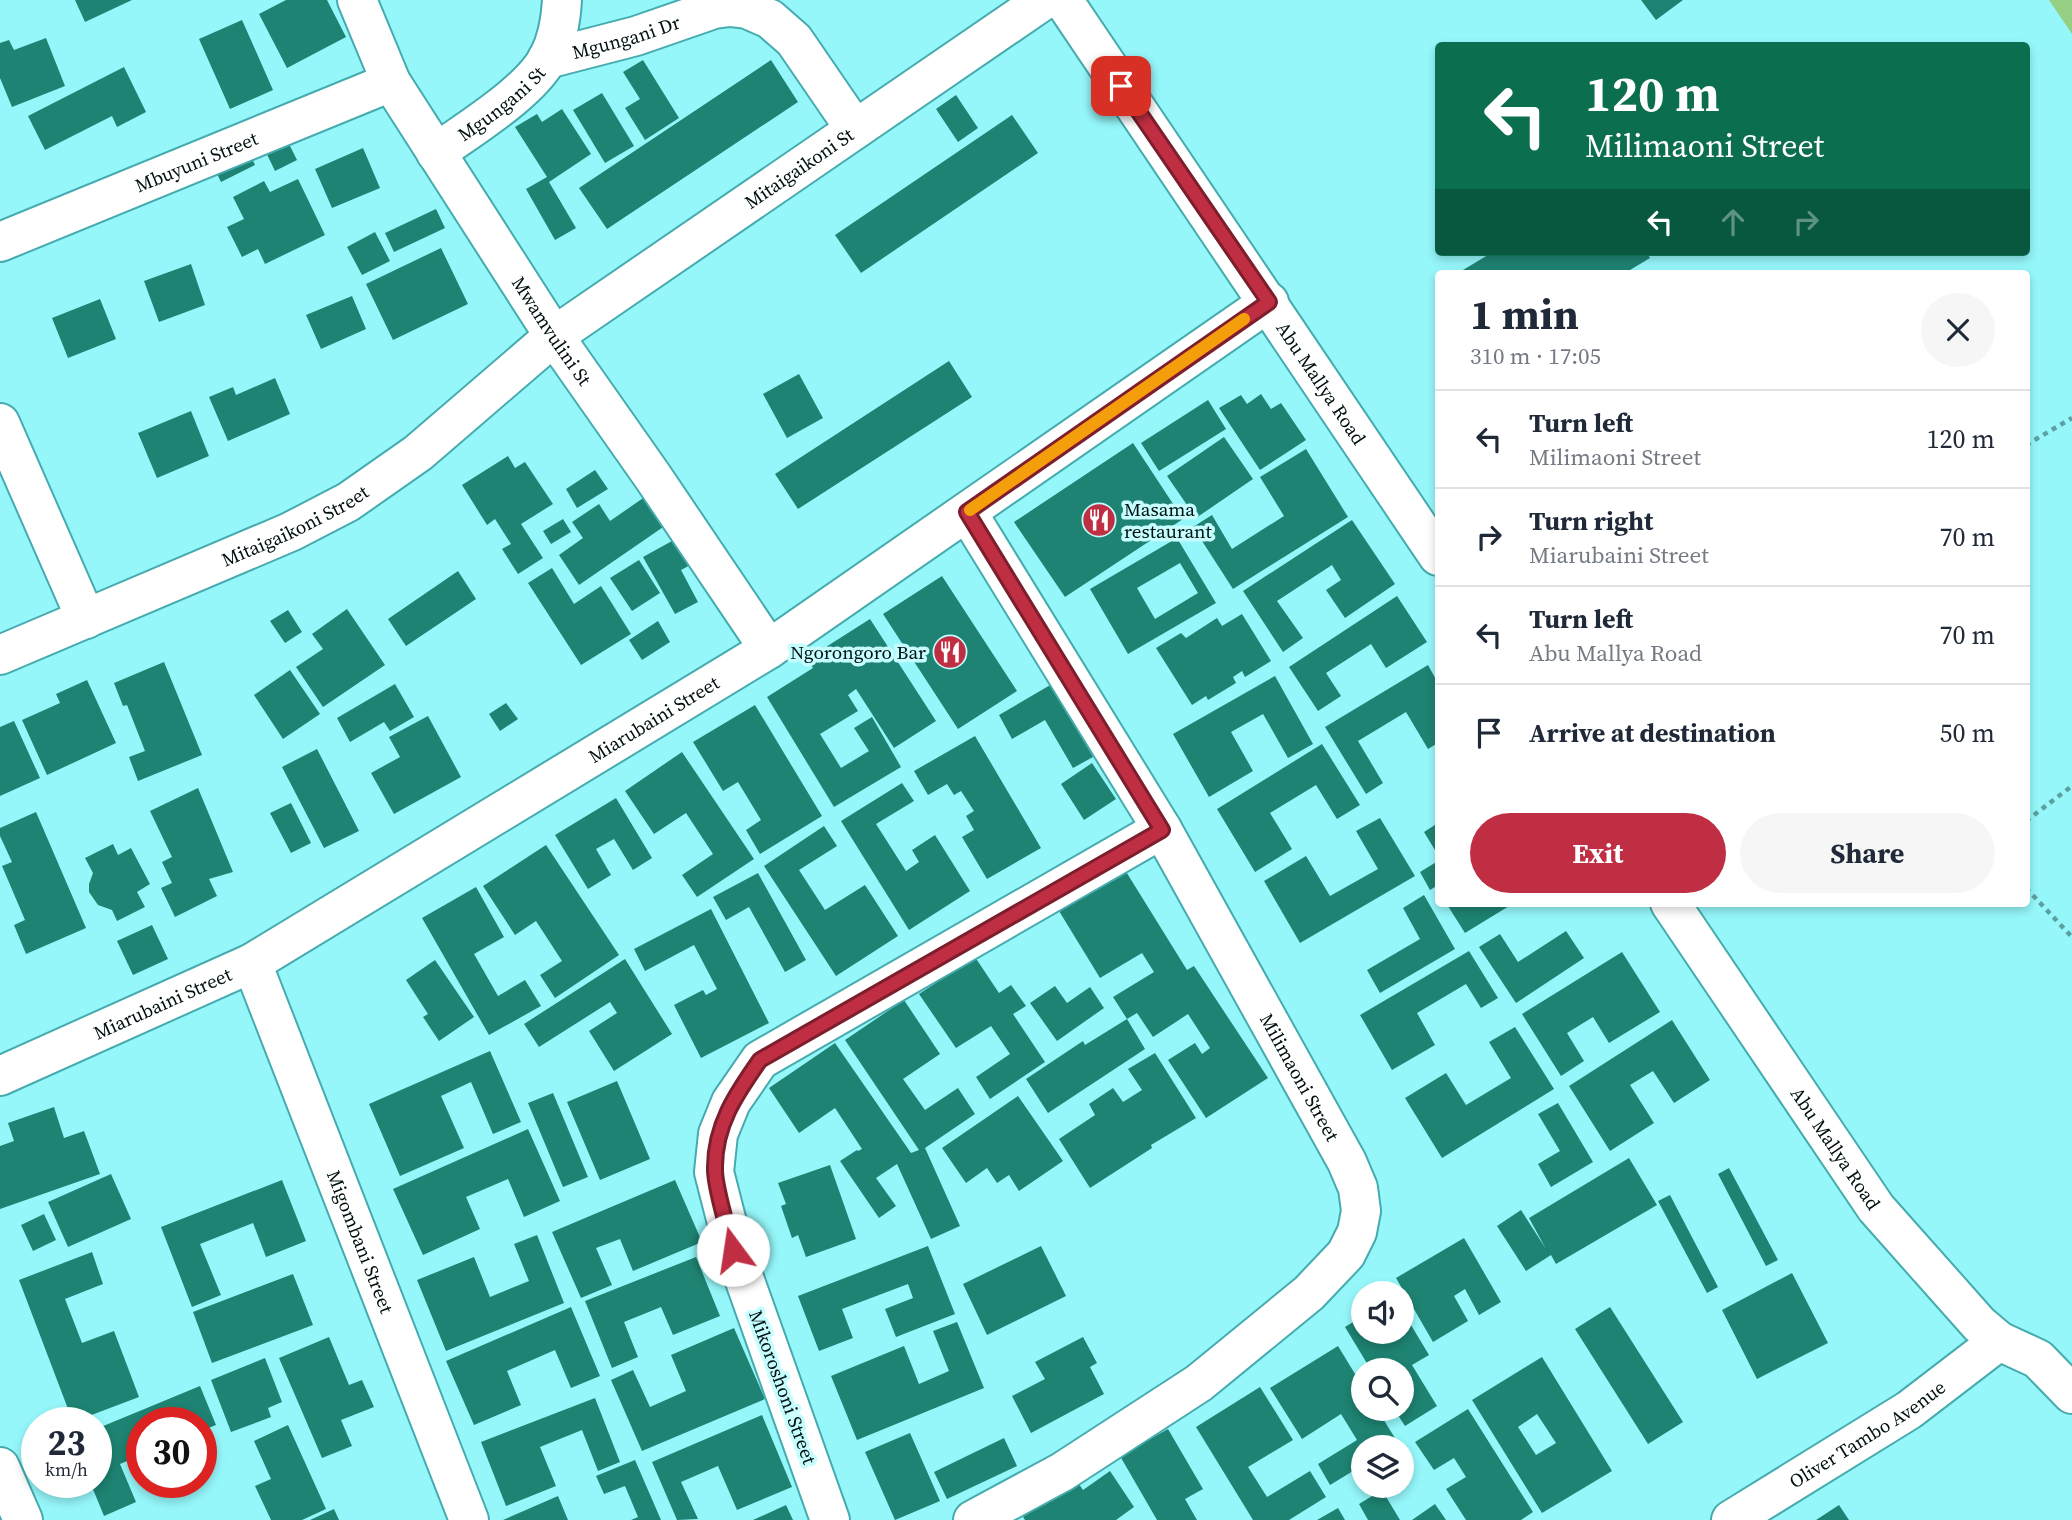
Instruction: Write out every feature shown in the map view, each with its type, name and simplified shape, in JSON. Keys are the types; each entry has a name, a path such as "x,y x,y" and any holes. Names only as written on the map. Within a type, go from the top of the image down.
{"street":[{"name":"Mwamvulini St","path":"357,0 391,82 436,153 554,336 769,649"},
{"name":"Mgungani St","path":"436,153 533,78 554,44 562,0"},
{"name":"Mitaigaikoni St","path":"554,336 1044,0"},
{"name":"Abu Mallya Road","path":"1062,0 1269,302 1435,551"},
{"name":"Mgungani Dr","path":"547,59 636,36 715,9 747,9 770,19 794,40 855,130"},
{"name":"Mbuyuni Street","path":"0,242 391,82"},
{"name":"Miarubaini Street","path":"0,1076 253,963 769,649 1269,302"},
{"name":"Mitaigaikoni Street","path":"0,655 290,532 348,502 418,453 554,336"},
{"path":"0,423 86,619"},
{"name":"Milimaoni Street","path":"967,512 1162,830 1347,1162 1358,1188 1361,1211 1357,1231 1346,1254 1309,1293 1199,1383 1062,1472 973,1520"},
{"name":"Mikoroshoni Street","path":"830,1520 733,1250 714,1172 718,1134 731,1102 760,1060 1162,830"},
{"name":"Abu Mallya Road","path":"1673,907 1877,1208 1979,1324 1999,1341 2055,1357 2072,1394"},
{"name":"Migombani Street","path":"253,963 469,1520"},
{"name":"Oliver Tambo Avenue","path":"1731,1520 1909,1410 1999,1341"},
{"path":"0,1467 23,1520"}],"path":[{"path":"2030,443 2072,418"},
{"path":"2030,818 2072,786"},
{"path":"2030,892 2072,937"}],"green space":[{"path":"2049,0 2072,0 2072,34"}],"building":[{"path":"75,0 132,0 85,22"},
{"path":"286,0 327,0 346,37 287,68 259,14"},
{"path":"1641,0 1683,0 1656,20"},
{"path":"242,20 273,90 230,109 199,39"},
{"path":"46,38 65,86 12,107 0,78 0,43 9,40 14,50"},
{"path":"643,60 679,118 645,140 625,108 640,99 623,72"},
{"path":"771,60 798,102 607,229 579,188"},
{"path":"124,67 146,112 117,127 112,116 45,150 28,116"},
{"path":"602,93 634,146 605,163 573,110"},
{"path":"956,95 978,128 958,142 936,109"},
{"path":"562,109 591,154 549,182 576,228 555,240 526,189 547,177 515,127 537,114 542,122"},
{"path":"1012,115 1038,153 861,273 835,235"},
{"path":"284,134 297,160 275,171 262,144"},
{"path":"246,145 255,165 221,182 211,161"},
{"path":"363,148 380,188 332,208 315,169"},
{"path":"298,179 325,235 265,264 258,249 242,257 227,227 244,219 233,197 264,181 270,192"},
{"path":"436,209 445,228 394,252 385,233"},
{"path":"375,232 390,261 362,275 347,247"},
{"path":"441,248 468,304 393,340 366,284"},
{"path":"1486,256 1650,258 1630,270 1463,270"},
{"path":"191,264 205,305 159,322 144,281"},
{"path":"352,296 366,329 321,349 306,315"},
{"path":"100,299 116,339 68,358 52,318"},
{"path":"949,361 972,397 798,509 775,474"},
{"path":"799,374 823,418 787,438 763,394"},
{"path":"275,378 290,414 228,441 209,397 233,387 236,395"},
{"path":"1261,394 1271,409 1281,403 1306,440 1260,470 1219,408 1241,395 1247,404"},
{"path":"1208,400 1226,429 1159,471 1141,443"},
{"path":"191,411 209,456 157,478 138,433"},
{"path":"1224,437 1253,479 1196,518 1167,476"},
{"name":"Masama restaurant","path":"1133,443 1183,519 1065,597 1014,522"},
{"path":"1306,449 1348,517 1233,589 1193,527 1212,515 1232,549 1284,516 1260,477"},
{"path":"508,456 515,468 525,462 553,504 521,524 543,558 518,574 502,549 511,544 495,519 487,525 462,485"},
{"path":"595,470 608,489 577,508 566,489"},
{"path":"649,494 669,523 579,585 559,555 583,538 572,522 599,504 610,521"},
{"path":"563,519 571,532 551,544 543,531"},
{"path":"1352,520 1395,584 1345,618 1326,590 1341,580 1332,565 1277,601 1303,638 1283,652 1243,591"},
{"path":"681,536 696,562 681,570 698,602 675,614 643,557"},
{"path":"1177,538 1216,603 1128,654 1090,589","holes":["1180,563 1198,593 1155,619 1137,588"]},
{"path":"639,560 660,593 632,611 610,578"},
{"path":"552,568 574,604 601,586 631,634 581,665 528,583"},
{"path":"458,571 476,599 406,646 388,619"},
{"name":"Ngorongoro Bar","path":"942,576 1017,691 958,729 883,614"},
{"path":"1397,596 1427,642 1386,668 1371,644 1326,673 1341,696 1318,711 1289,667"},
{"path":"347,609 385,665 323,707 296,667 323,649 312,634"},
{"path":"288,610 302,632 285,643 270,621"},
{"path":"1242,614 1271,661 1245,677 1242,671 1233,677 1236,683 1208,700 1206,696 1192,705 1156,648 1181,633 1186,638 1217,618 1222,626"},
{"path":"870,619 936,721 894,748 856,689 848,695 858,711 820,734 841,768 869,751 854,728 872,717 901,767 834,807 767,697 813,668 807,659"},
{"path":"658,621 670,642 642,660 629,640"},
{"path":"164,662 202,755 138,781 129,757 145,751 127,705 123,706 114,683"},
{"path":"1428,665 1435,678 1435,745 1428,749 1406,712 1358,741 1383,783 1366,794 1325,727"},
{"path":"290,670 320,714 283,739 254,695"},
{"path":"1275,676 1313,744 1288,758 1263,714 1231,732 1253,771 1209,797 1173,734"},
{"path":"87,680 116,743 47,775 22,720 60,703 56,694"},
{"path":"395,684 414,717 390,731 384,722 350,742 337,718"},
{"path":"1052,684 1093,757 1073,768 1045,720 1012,739 999,715"},
{"path":"506,703 518,719 500,731 489,714"},
{"path":"755,705 822,816 760,854 746,830 761,820 738,782 723,791 693,742"},
{"path":"428,716 461,777 394,814 371,773 400,757 389,737"},
{"path":"14,721 40,778 0,796 0,727"},
{"path":"975,736 1041,848 987,879 962,837 974,830 966,816 974,811 961,791 954,795 947,784 928,795 914,771"},
{"path":"1322,744 1360,805 1337,819 1316,785 1270,813 1292,849 1255,872 1217,809"},
{"path":"317,749 359,831 324,848 282,767"},
{"path":"682,752 754,859 697,897 682,875 713,854 686,813 654,834 625,791"},
{"path":"1092,763 1116,799 1084,820 1061,784"},
{"path":"902,783 914,801 876,824 906,871 919,862 912,850 935,835 970,891 909,930 841,821"},
{"path":"198,788 233,872 209,879 217,896 175,917 161,888 172,883 162,862 172,857 150,811"},
{"path":"616,798 652,858 633,870 614,839 596,849 611,875 588,889 555,835"},
{"path":"291,803 311,843 291,853 270,813"},
{"path":"36,812 86,928 26,954 14,925 25,920 2,866 12,862 0,836 0,828"},
{"path":"1380,818 1415,876 1300,943 1264,881 1306,856 1330,896 1378,869 1356,831"},
{"path":"1435,825 1435,850 1424,832"},
{"path":"824,826 837,846 799,870 825,910 865,885 898,936 836,976 764,866"},
{"path":"113,844 118,855 131,848 150,884 137,892 145,907 117,921 112,910 98,905 89,892 93,873 85,858"},
{"path":"546,845 619,955 555,998 540,975 562,961 536,921 515,935 483,886"},
{"path":"1435,863 1435,887 1430,890 1420,872"},
{"path":"1125,870 1187,970 1194,966 1268,1078 1206,1118 1168,1060 1195,1043 1202,1054 1210,1048 1188,1014 1153,1037 1137,1013 1127,1019 1113,997 1154,972 1142,953 1100,978 1059,911"},
{"path":"758,873 806,960 785,972 749,907 726,920 713,897"},
{"path":"476,887 504,937 474,954 498,996 525,980 541,1006 489,1035 422,918"},
{"path":"1424,895 1455,949 1380,993 1367,970 1420,939 1403,908"},
{"path":"1449,907 1507,907 1465,933"},
{"path":"711,909 769,1023 701,1058 674,1005 703,990 706,995 717,989 694,945 645,971 634,949"},
{"path":"152,925 168,959 133,975 117,941"},
{"path":"1566,931 1584,958 1516,1003 1479,947 1500,934 1518,962"},
{"path":"1469,951 1498,998 1481,1008 1466,984 1417,1013 1435,1045 1392,1070 1360,1015"},
{"path":"1622,952 1660,1012 1609,1043 1593,1017 1567,1033 1584,1061 1561,1076 1522,1014"},
{"path":"975,957 999,993 1011,985 1026,1006 1013,1014 1045,1062 990,1099 976,1077 1010,1054 991,1026 956,1048 919,994"},
{"path":"625,959 672,1034 614,1071 589,1031 617,1013 610,1002 539,1047 524,1024"},
{"path":"435,960 474,1017 439,1041 423,1017 428,1014 406,980"},
{"path":"1055,986 1067,1003 1090,987 1104,1008 1057,1041 1030,1003"},
{"path":"904,1000 940,1054 903,1079 925,1110 958,1088 975,1114 925,1148 960,1226 931,1239 897,1164 876,1178 896,1206 879,1218 840,1161 862,1149 835,1108 799,1133 769,1088 835,1043 911,1153 919,1150 845,1040"},
{"path":"1127,1019 1145,1049 1048,1113 1026,1079 1083,1041 1085,1045"},
{"path":"1672,1020 1710,1080 1674,1103 1653,1071 1630,1085 1654,1123 1610,1151 1569,1086"},
{"path":"1515,1027 1554,1089 1442,1158 1405,1098 1446,1073 1466,1105 1511,1078 1489,1042"},
{"path":"490,1051 521,1122 493,1134 471,1082 441,1096 464,1148 400,1176 369,1104"},
{"path":"1155,1053 1196,1118 1151,1145 1152,1148 1090,1188 1059,1139 1095,1115 1089,1104 1113,1088 1123,1102 1142,1090 1128,1069"},
{"path":"617,1081 650,1159 600,1180 567,1102"},
{"path":"553,1093 588,1177 563,1187 528,1103"},
{"path":"1018,1096 1063,1161 1019,1191 1009,1175 997,1183 987,1168 966,1183 942,1148"},
{"path":"1558,1103 1593,1162 1551,1187 1538,1164 1560,1151 1538,1114"},
{"path":"54,1107 64,1138 84,1131 100,1174 0,1209 0,1146 14,1141 8,1123"},
{"path":"528,1129 560,1201 524,1217 508,1179 466,1197 480,1229 423,1255 393,1189"},
{"path":"1629,1158 1657,1205 1556,1264 1551,1255 1526,1271 1497,1226 1521,1210 1546,1249 1529,1218"},
{"path":"830,1165 856,1239 806,1257 798,1235 792,1238 781,1206 786,1204 778,1183"},
{"path":"1729,1168 1778,1260 1766,1266 1718,1174"},
{"path":"111,1174 131,1219 68,1247 48,1202"},
{"path":"282,1180 306,1241 266,1257 253,1223 200,1244 221,1295 192,1307 161,1227"},
{"path":"675,1180 702,1242 633,1271 620,1239 596,1248 612,1285 581,1298 552,1232"},
{"path":"1670,1195 1718,1287 1707,1293 1658,1201"},
{"path":"44,1214 56,1240 33,1251 21,1225"},
{"path":"537,1235 564,1303 446,1351 417,1280 474,1257 490,1297 529,1281 514,1244"},
{"path":"1464,1238 1501,1302 1479,1315 1465,1289 1454,1296 1468,1321 1433,1342 1414,1309 1414,1281 1398,1281 1396,1278"},
{"path":"928,1246 955,1314 896,1337 885,1309 913,1298 908,1284 842,1309 853,1338 819,1351 798,1296"},
{"path":"1041,1246 1066,1296 987,1335 963,1284"},
{"path":"92,1252 103,1284 65,1299 82,1343 114,1331 139,1397 112,1407 67,1407 19,1280"},
{"path":"696,1257 720,1316 673,1335 661,1307 624,1322 638,1357 612,1368 585,1301"},
{"path":"1792,1273 1828,1343 1757,1379 1722,1310"},
{"path":"293,1274 313,1325 212,1363 193,1312"},
{"path":"571,1307 600,1376 571,1388 555,1350 507,1371 521,1405 474,1425 446,1361"},
{"path":"1610,1307 1683,1422 1648,1444 1575,1329"},
{"path":"957,1322 984,1388 857,1440 831,1376 904,1346 919,1384 949,1371 933,1331"},
{"path":"1351,1323 1351,1337 1345,1327"},
{"path":"734,1328 765,1399 642,1451 611,1380 633,1370 650,1407 686,1391 671,1355"},
{"path":"1414,1330 1429,1355 1414,1364 1414,1358 1364,1358 1355,1344 1414,1344"},
{"path":"329,1337 349,1385 362,1380 374,1407 341,1420 352,1446 322,1458 279,1358"},
{"path":"1083,1337 1097,1363 1090,1367 1104,1394 1031,1433 1012,1396 1045,1379 1035,1362"},
{"path":"1338,1346 1351,1367 1351,1421 1384,1421 1393,1435 1354,1435 1341,1414 1302,1439 1270,1388"},
{"path":"1542,1357 1612,1471 1542,1513 1472,1400","holes":["1537,1414 1556,1443 1536,1455 1518,1427"]},
{"path":"265,1358 282,1402 268,1408 271,1417 231,1432 211,1380"},
{"path":"1414,1368 1437,1406 1414,1420"},
{"path":"200,1386 209,1407 149,1407"},
{"path":"1260,1387 1293,1440 1248,1467 1267,1497 1310,1471 1326,1497 1289,1520 1253,1520 1196,1427"},
{"path":"595,1398 620,1462 598,1471 582,1430 540,1447 556,1486 506,1506 481,1442"},
{"path":"1468,1409 1533,1512 1521,1520 1466,1520 1446,1489 1466,1477 1454,1458 1434,1470 1415,1442"},
{"path":"762,1415 792,1487 737,1510 718,1466 681,1482 698,1519 677,1520 652,1462"},
{"path":"126,1417 126,1462 120,1464 126,1478 126,1498 134,1498 136,1502 104,1516 97,1498 112,1498 112,1422"},
{"path":"288,1425 326,1509 302,1520 271,1520 255,1486 271,1479 254,1441"},
{"path":"1168,1429 1203,1489 1185,1499 1197,1520 1157,1520 1120,1456"},
{"path":"910,1433 940,1501 895,1520 865,1452"},
{"path":"1004,1438 1017,1466 947,1499 934,1472"},
{"path":"1351,1444 1351,1472 1330,1485 1318,1464"},
{"path":"635,1460 661,1520 631,1520 638,1517 625,1486 604,1494 596,1476"},
{"path":"1110,1471 1134,1507 1116,1520 1025,1520 1023,1517 1076,1480 1083,1490"},
{"path":"558,1496 568,1520 503,1520"},
{"path":"1369,1498 1387,1498 1400,1520 1368,1520 1359,1504"},
{"path":"1435,1504 1446,1520 1412,1520"},
{"path":"786,1505 793,1520 753,1520"},
{"path":"1839,1505 1849,1520 1816,1520"},
{"path":"1338,1508 1345,1520 1317,1520"},
{"path":"334,1509 339,1520 310,1520"}],"slow traffic":[{"path":"970,510 1244,319"}],"place":[{"name":"Masama restaurant","path":"1099,520"},
{"name":"Ngorongoro Bar","path":"950,652"}],"route":[{"path":"733,1250 714,1172 718,1134 731,1102 760,1060 1162,830 967,512 1269,302 1121,86"}]}
